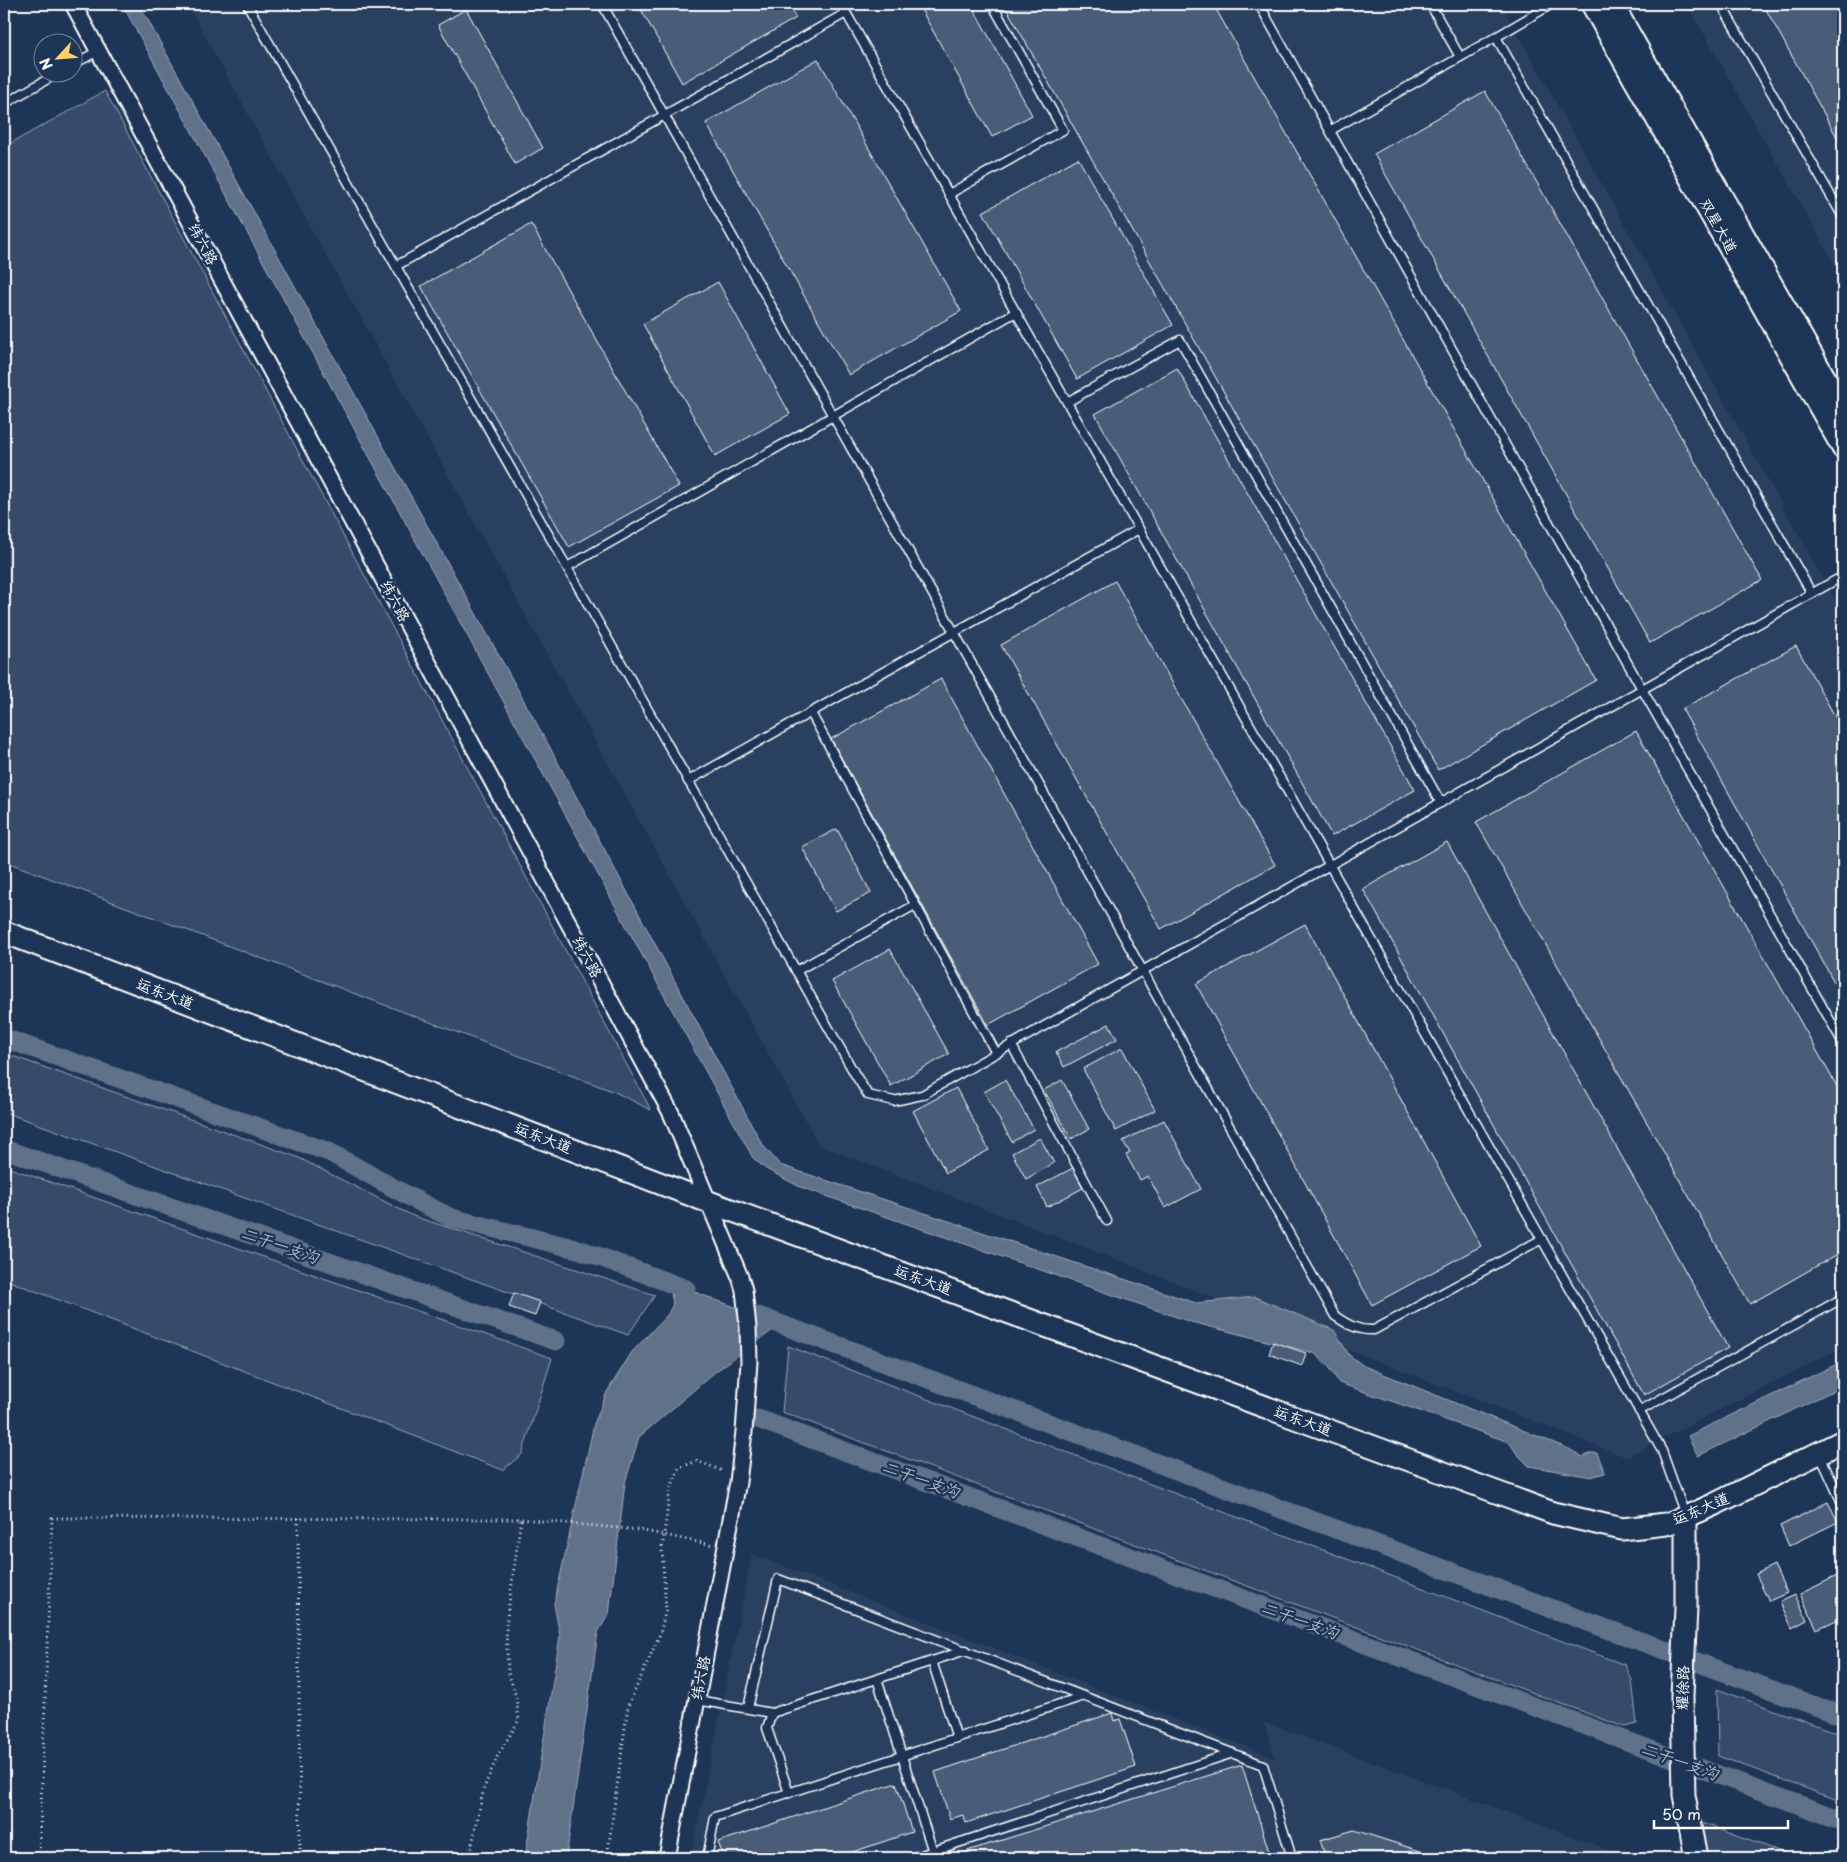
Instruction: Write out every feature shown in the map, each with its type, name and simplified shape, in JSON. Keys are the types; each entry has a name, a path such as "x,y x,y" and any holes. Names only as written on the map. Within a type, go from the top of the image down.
{"street":[{"name":"纬六路","path":"73,4 671,1113 740,1277 744,1290 748,1327 748,1362 744,1432 736,1498 667,1858"},
{"name":"双星大道","path":"1592,4 1843,448"},
{"name":"双星大道","path":"1612,4 1843,410"},
{"name":"运东大道","path":"4,932 709,1202 1553,1513 1622,1529 1666,1524 1686,1517 1843,1441"},
{"name":"耀徐路","path":"1686,1517 1686,1608 1682,1696 1684,1795 1696,1858"}],"lane":[{"path":"247,4 868,1095 894,1101 922,1095 1843,576"},
{"path":"602,4 1335,1316 1348,1325 1363,1331 1374,1330 1542,1239"},
{"path":"841,4 1662,1450 1686,1517"},
{"path":"949,194 1063,130 992,4"},
{"path":"1259,4 1642,689 1843,1043"},
{"path":"1430,4 1460,57"},
{"path":"1331,130 1552,4"},
{"path":"1721,4 1843,217"},
{"path":"396,266 846,13"},
{"path":"1496,37 1812,594"},
{"path":"82,60 98,51"},
{"path":"4,104 42,82"},
{"path":"567,567 1016,312"},
{"path":"1067,402 1180,340 1441,803"},
{"path":"688,781 1139,529"},
{"path":"810,712 996,1053"},
{"path":"796,971 915,905"},
{"path":"1011,1044 1107,1221"},
{"path":"1640,1411 1843,1298"},
{"path":"1819,1453 1843,1505"},
{"path":"748,1708 778,1579 1263,1765 1292,1858"},
{"path":"697,1700 772,1713 966,1650"},
{"path":"932,1661 957,1738"},
{"path":"877,1679 934,1855"},
{"path":"707,1858 715,1817 1084,1696"},
{"path":"772,1713 767,1728 789,1793"},
{"path":"912,1858 934,1855 1233,1753"}],"path":[{"path":"607,1858 628,1706 660,1634 666,1609 662,1549 670,1490 678,1468 697,1461 718,1468 738,1482"},
{"path":"39,1858 52,1518 521,1519 640,1530 726,1548"},
{"path":"298,1518 300,1858"},
{"path":"469,1858 484,1788 497,1757 519,1720 516,1697 508,1672 506,1625 521,1519"}],"shaded area":[{"path":"122,4 139,4 554,755 762,1144 780,1165 1196,1303 1255,1297 1334,1330 1349,1355 1364,1366 1569,1449 1583,1457 1591,1453 1597,1453 1605,1473 1591,1477 1529,1466 1517,1454 1509,1442 1339,1383 1329,1367 1314,1353 1191,1322 800,1187 766,1169 753,1158"},
{"path":"187,4 1501,4 1843,614 1843,1347 1626,1457 819,1145"},
{"path":"1687,4 1843,4 1843,279"},
{"path":"105,91 651,1110 615,1092 4,861 4,147"},
{"path":"4,1053 297,1157 413,1216 655,1295 628,1335 4,1112"},
{"path":"4,1166 552,1358 522,1454 503,1470 4,1279"},
{"path":"662,1280 781,1324 715,1372 639,1437 625,1483 609,1614 598,1632 566,1858 525,1858 560,1636 554,1604 594,1424 607,1392 632,1352 668,1314 673,1304 671,1293"},
{"path":"788,1346 1625,1665 1632,1680 1637,1724 1624,1727 782,1412"},
{"path":"1843,1361 1843,1386 1698,1456 1688,1436"},
{"path":"752,1554 1275,1758 1264,1722 1631,1858 691,1858"},
{"path":"1717,1689 1843,1735 1843,1802 1718,1756"},
{"path":"1699,1822 1797,1858 1705,1858"}],"building":[{"path":"638,4 788,4 796,18 682,83"},
{"path":"918,4 971,4 1032,115 992,137"},
{"path":"1004,4 1213,4 1596,680 1438,770"},
{"path":"1763,4 1843,4 1843,148"},
{"path":"466,9 543,148 515,164 438,25"},
{"path":"818,59 961,311 849,375 706,123"},
{"path":"1485,91 1762,580 1650,643 1374,154"},
{"path":"1078,158 1173,325 1077,379 983,212"},
{"path":"531,224 679,486 569,547 421,286"},
{"path":"718,282 790,414 715,456 643,324"},
{"path":"1177,368 1415,790 1332,836 1095,414"},
{"path":"1115,581 1275,865 1161,929 1001,645"},
{"path":"1796,646 1843,731 1843,998 1682,709"},
{"path":"941,679 1098,964 988,1025 831,739"},
{"path":"1636,731 1843,1097 1843,1251 1750,1304 1476,822"},
{"path":"837,829 871,893 836,911 802,847"},
{"path":"1447,842 1728,1348 1644,1395 1363,889"},
{"path":"1305,924 1481,1246 1372,1305 1196,984"},
{"path":"890,949 949,1054 891,1086 832,981"},
{"path":"1109,1024 1117,1039 1064,1067 1056,1052"},
{"path":"1122,1048 1155,1110 1116,1131 1083,1069"},
{"path":"1005,1080 1034,1129 1012,1142 984,1092"},
{"path":"1062,1080 1089,1129 1071,1139 1044,1090"},
{"path":"956,1088 989,1150 946,1173 913,1111"},
{"path":"1164,1120 1201,1189 1165,1208 1148,1176 1140,1180 1126,1155 1130,1153 1123,1141"},
{"path":"1040,1138 1054,1163 1026,1179 1012,1153"},
{"path":"1073,1168 1083,1188 1047,1207 1037,1187"},
{"path":"514,1293 540,1302 535,1316 509,1307"},
{"path":"1273,1342 1306,1353 1302,1366 1269,1354"},
{"path":"1828,1502 1838,1522 1789,1546 1780,1526"},
{"path":"1774,1565 1787,1593 1769,1601 1756,1574"},
{"path":"1841,1574 1843,1579 1843,1617 1817,1629 1800,1594"},
{"path":"1795,1595 1807,1620 1792,1628 1780,1602"},
{"path":"1112,1713 1114,1721 1120,1719 1136,1767 966,1823 963,1815 950,1819 935,1772"},
{"path":"1242,1765 1271,1858 969,1858 967,1851"},
{"path":"896,1783 912,1832 835,1858 724,1858 718,1842"},
{"path":"1354,1830 1442,1858 1326,1858 1320,1840"}],"waterway":[{"path":"4,1038 329,1152 451,1218 581,1250 686,1289"},
{"name":"二干一支沟","path":"4,1149 556,1341"},
{"path":"758,1316 1843,1716"},
{"name":"二干一支沟","path":"758,1419 1843,1821"}]}
